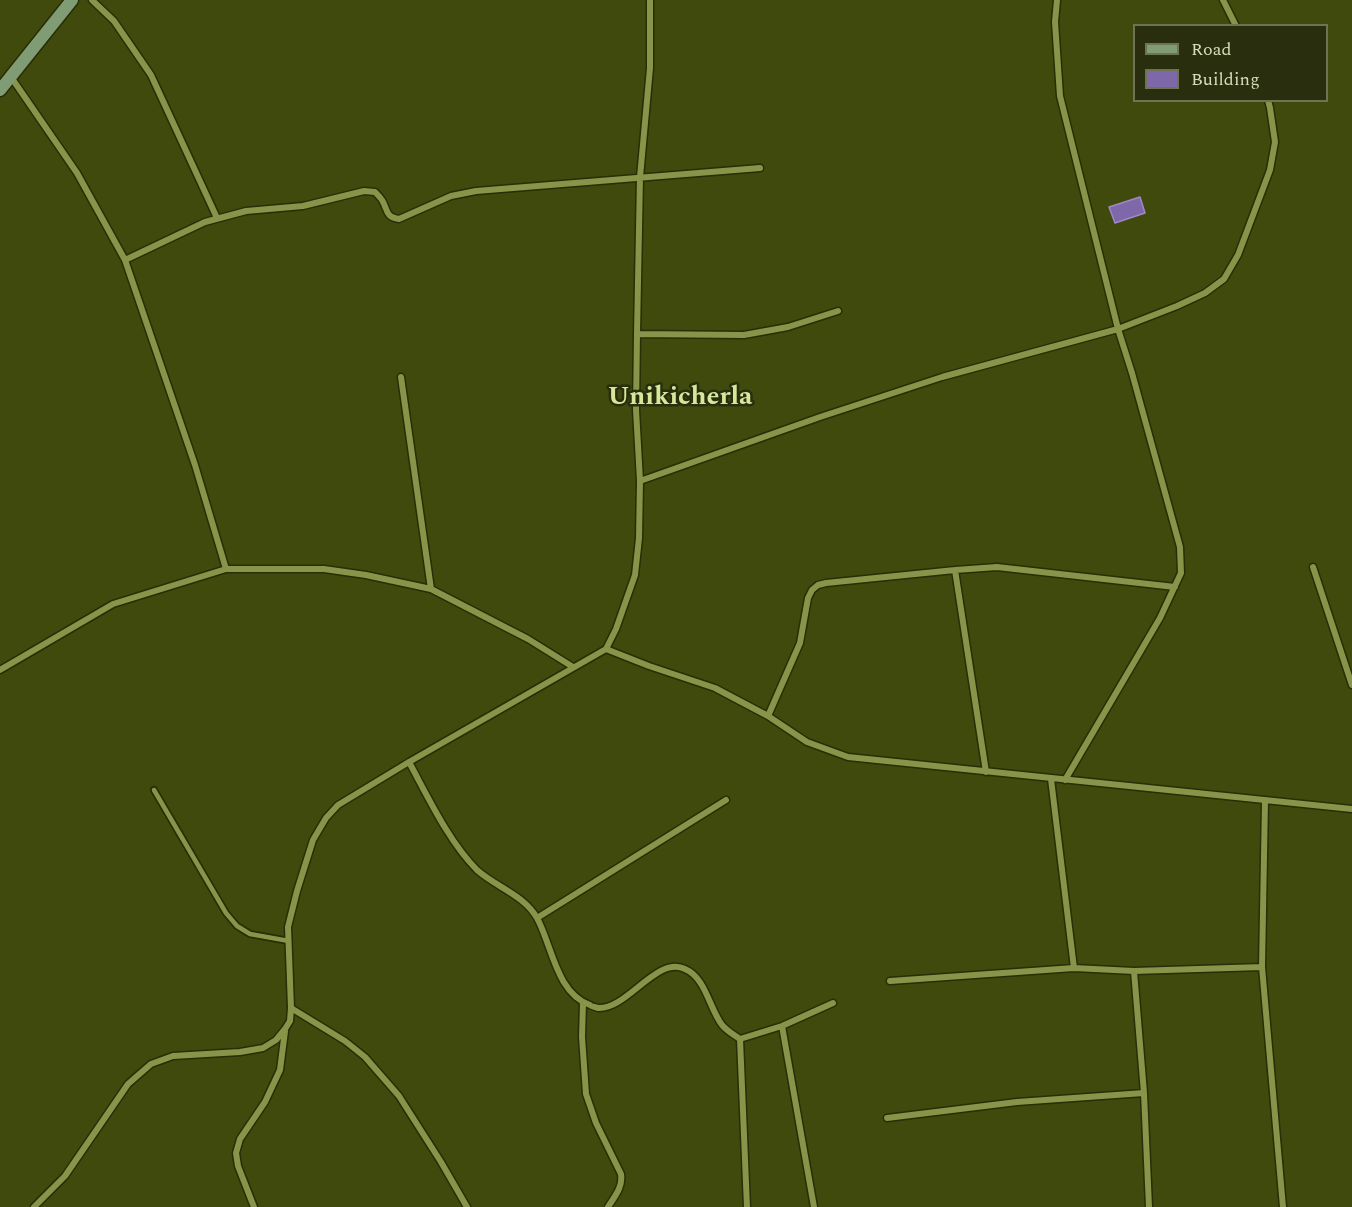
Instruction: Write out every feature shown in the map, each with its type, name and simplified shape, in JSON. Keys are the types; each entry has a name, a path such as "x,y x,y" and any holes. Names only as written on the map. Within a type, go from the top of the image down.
{"street":[{"path":"0,90 72,0"},
{"path":"92,0 114,21 151,75 217,218"},
{"path":"34,1207 65,1176 128,1084 151,1064 173,1056 240,1052 263,1048 276,1040 285,1029 290,1021 291,1008 288,927 313,840 326,818 339,805 606,648 616,629 635,575 639,538 640,481 636,410 640,177 650,68 650,0"},
{"path":"1057,0 1055,22 1060,96 1118,329 1180,546 1180,573 1160,618 1065,780"},
{"path":"1223,0 1235,24"},
{"path":"11,77 77,173 125,260 195,465 225,569"},
{"path":"640,481 820,417 942,377 1118,329 1205,293 1224,279 1238,255 1270,170 1275,142 1268,102"},
{"path":"125,260 217,218 246,211 303,206 364,191 375,192 382,200 389,216 399,219 451,196 476,191 760,168"},
{"path":"637,334 744,335 788,327 838,310"},
{"path":"401,377 430,589"},
{"path":"768,716 800,643 808,598 818,585 997,567 1175,587"},
{"path":"1313,567 1352,685"},
{"path":"0,660 3,668 113,604 225,569 324,569 366,575 430,589 528,639 573,667"},
{"path":"955,570 986,772"},
{"path":"606,648 715,688 768,716 807,742 848,757 1352,809"},
{"path":"409,762 459,848 478,870 527,905 537,918 562,978 572,994 583,1003 598,1008 613,1005 662,970 675,965 688,969 698,980 722,1024 740,1039 782,1026 833,1002"},
{"path":"1051,778 1074,968"},
{"path":"537,918 726,800"},
{"path":"1264,801 1262,967 1283,1207"},
{"path":"890,981 1074,968 1134,971 1262,967"},
{"path":"1134,971 1144,1093 1149,1207"},
{"path":"583,1003 582,1037 586,1094 596,1123 621,1173 622,1182 608,1207"},
{"path":"291,1008 345,1041 365,1057 386,1080 399,1095 467,1207"},
{"path":"782,1026 814,1207"},
{"path":"254,1207 238,1166 236,1153 240,1139 265,1102 280,1070 285,1029"},
{"path":"740,1039 747,1207"},
{"path":"887,1118 1017,1102 1144,1093"}],"lane":[{"path":"154,790 226,914 237,926 250,934 289,941"}],"building":[{"path":"1140,197 1145,213 1115,223 1109,207"}],"district":[{"name":"Unikicherla","path":"680,399"}]}
